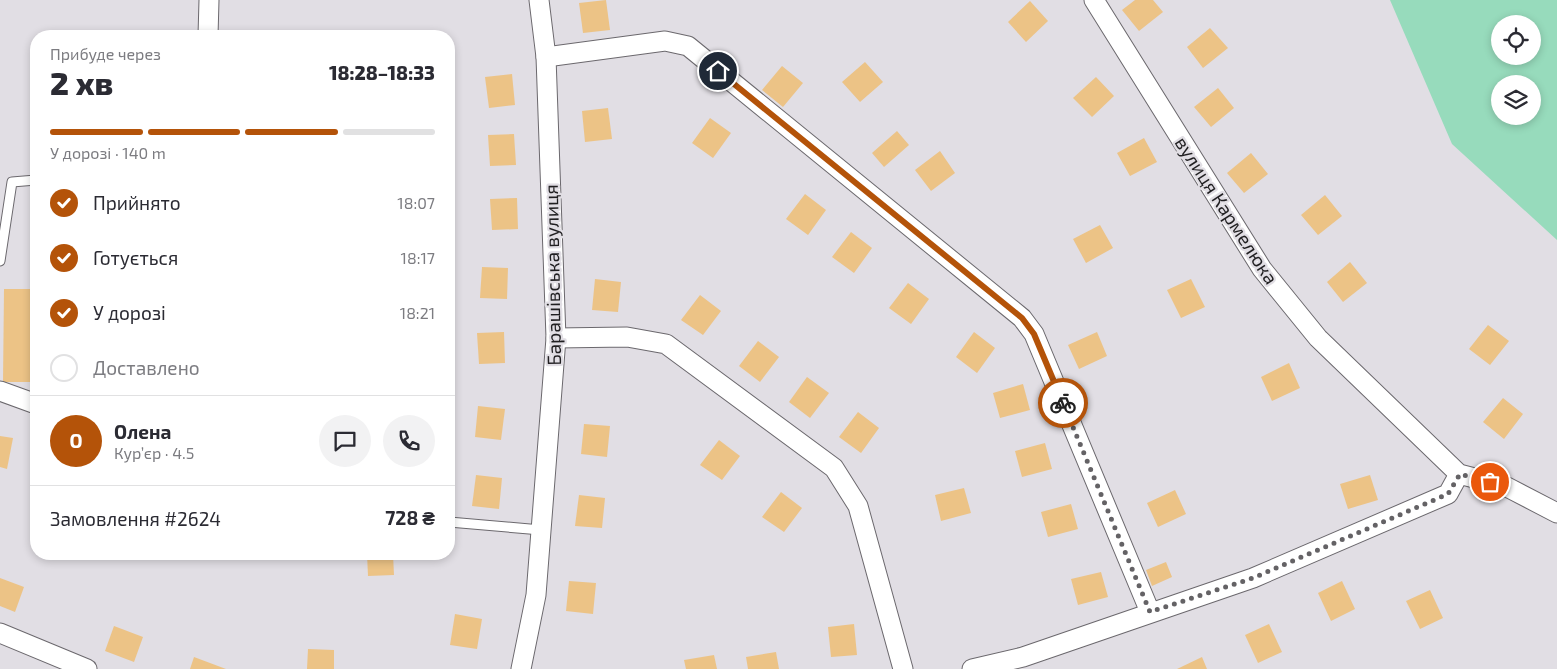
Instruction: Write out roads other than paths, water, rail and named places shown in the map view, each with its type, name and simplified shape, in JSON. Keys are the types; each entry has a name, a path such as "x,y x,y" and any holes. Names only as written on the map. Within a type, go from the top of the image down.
{"street":[{"path":"208,30 209,0"},
{"name":"Барашівська вулиця","path":"521,669 536,594 556,338 546,57 539,0"},
{"name":"вулиця Кармелюка","path":"1094,0 1262,269 1318,338 1460,474 1505,486 1557,513"},
{"path":"546,57 665,41 688,46 1022,318 1034,334 1150,612"},
{"path":"556,338 627,337 666,344 834,468 858,506 903,669"},
{"path":"0,391 30,402"},
{"path":"972,669 1024,663 1150,612 1253,578 1448,494 1460,474"},
{"path":"0,633 87,669"}],"lane":[{"path":"0,261 12,182 30,180"},
{"path":"455,523 541,530"}]}
